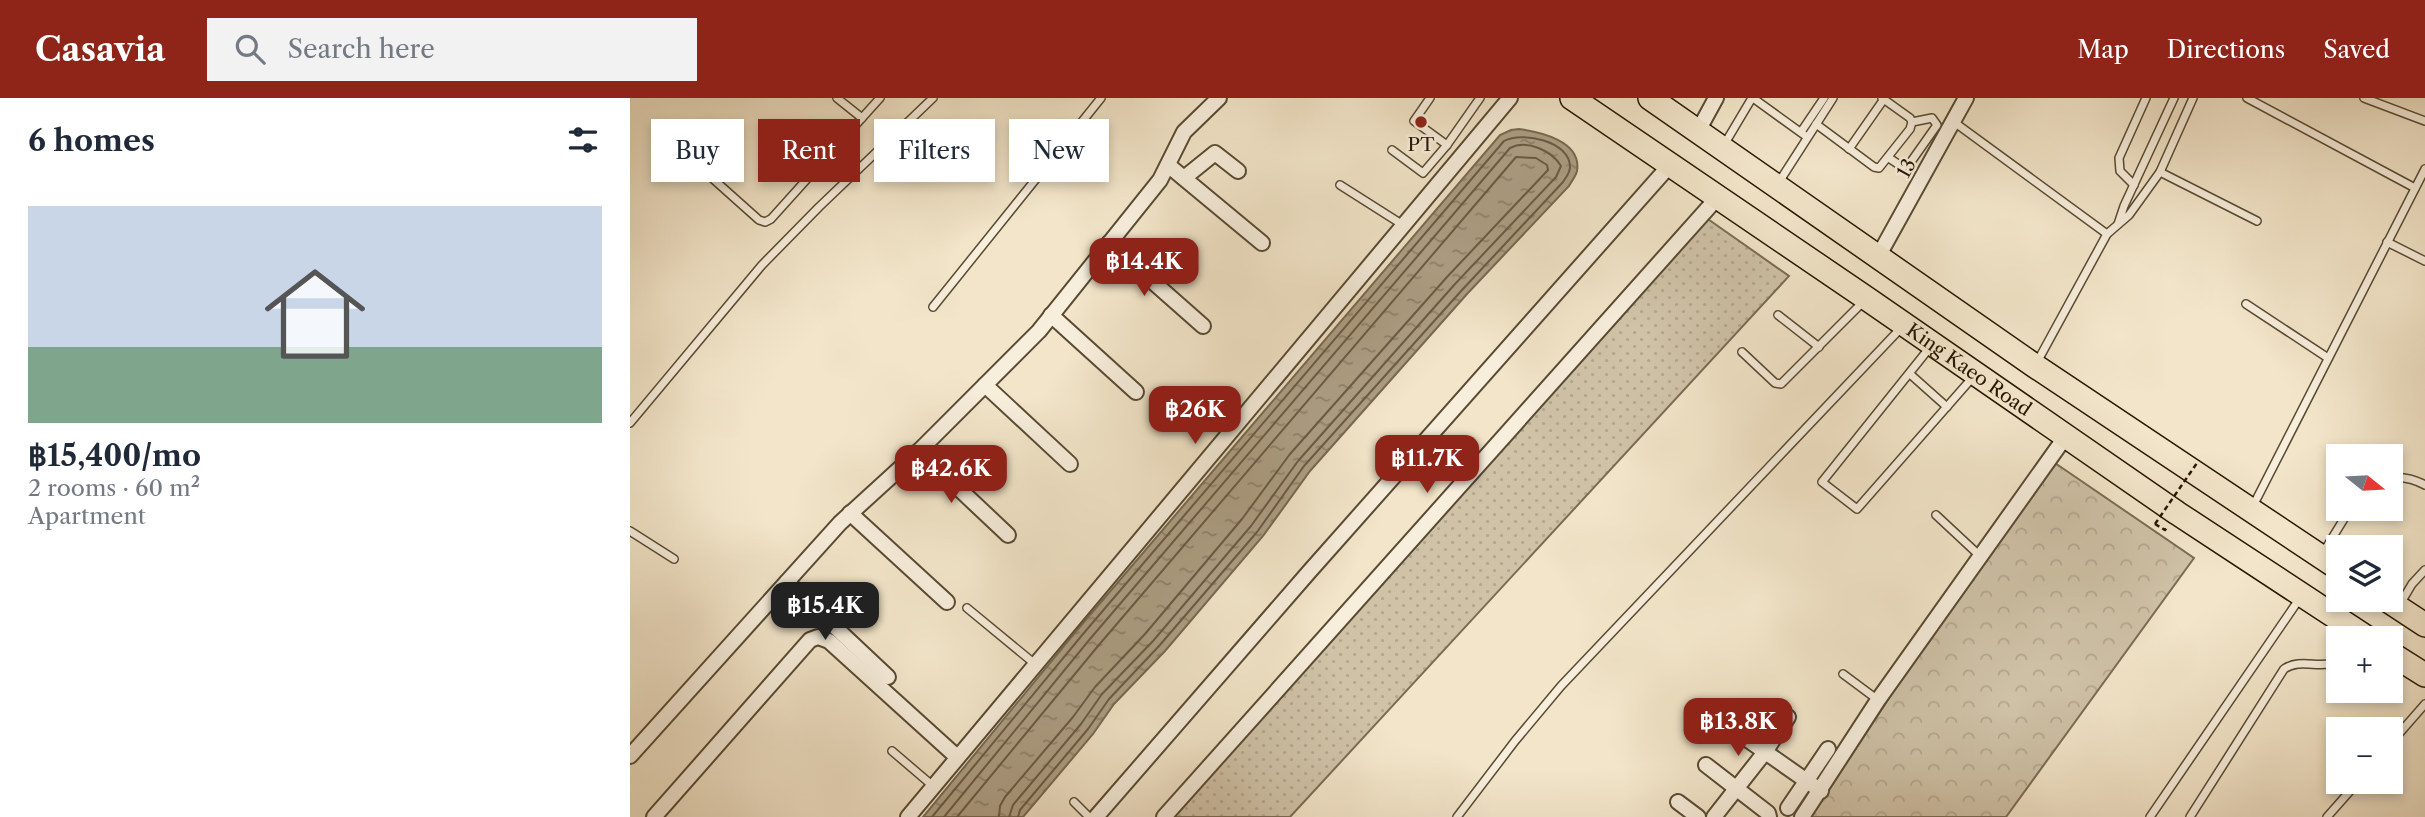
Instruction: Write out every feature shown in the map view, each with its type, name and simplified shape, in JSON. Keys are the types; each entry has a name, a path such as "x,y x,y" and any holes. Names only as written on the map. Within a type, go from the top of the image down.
{"main road":[{"name":"King Kaeo Road","path":"1572,98 2177,513 2348,626"},
{"path":"1650,98 2035,366 2326,559"},
{"path":"2403,611 2425,625"},
{"path":"2403,661 2425,675"}],"street":[{"path":"630,756 850,513 919,451 1039,331 1160,180 1184,132 1219,98"},
{"path":"908,817 1510,98"},
{"path":"1698,131 1716,98"},
{"name":"13","path":"1879,256 1966,98"},
{"path":"1184,178 1215,153 1238,171"},
{"path":"1168,164 1262,243"},
{"path":"1096,817 1670,165"},
{"path":"1164,817 1717,197"},
{"path":"1109,243 1203,326"},
{"path":"1051,315 1136,392"},
{"path":"985,385 1069,464"},
{"path":"1802,817 1878,700 2066,436"},
{"path":"919,451 1008,534"},
{"path":"850,513 947,602"},
{"path":"787,582 888,677"},
{"path":"654,817 810,640 818,636 829,641 957,757"},
{"path":"1714,817 1765,752 1788,717"},
{"path":"1731,728 1821,791"},
{"path":"1788,808 1828,749"},
{"path":"1706,765 1768,813 1769,817"},
{"path":"1678,802 1698,817"}],"lane":[{"path":"837,98 862,118"},
{"path":"716,182 759,220 765,222 771,219 880,98"},
{"path":"630,423 762,265 819,206 933,98"},
{"path":"933,307 1101,98"},
{"path":"1430,98 1414,121 1447,145"},
{"path":"1392,150 1423,173 1447,145 1480,98"},
{"path":"1722,148 1752,98 1804,134"},
{"path":"1777,186 1824,98"},
{"path":"1804,134 1816,124 1833,98"},
{"path":"2134,185 2120,171 2119,158 2146,98"},
{"path":"2118,224 2174,98"},
{"path":"2035,366 2107,234 2129,215 2160,172 2193,98"},
{"path":"2247,98 2415,188"},
{"path":"2364,98 2425,121"},
{"path":"1816,124 1849,149 1874,167 1879,168 1910,129 1912,122 1883,99 1849,149"},
{"path":"1889,158 1901,166 1909,166 1937,125 1932,118 1912,122"},
{"path":"1953,121 2107,234"},
{"path":"2252,509 2425,169"},
{"path":"2160,172 2257,221"},
{"path":"1340,185 1403,225"},
{"path":"2387,242 2425,261"},
{"path":"1742,352 1775,383 1781,384 1867,298"},
{"path":"2246,304 2328,358"},
{"path":"1778,315 1819,347"},
{"path":"1457,817 1561,686 1904,325"},
{"path":"1933,345 1822,482 1857,509 1976,374"},
{"path":"1910,374 1947,407"},
{"path":"2403,477 2425,485"},
{"path":"1936,515 1980,556"},
{"path":"630,531 674,559"},
{"path":"2403,593 2425,570"},
{"path":"2150,817 2302,595"},
{"path":"967,608 1035,664"},
{"path":"2190,817 2284,669 2291,664 2326,666"},
{"path":"1843,674 1878,700"},
{"path":"2403,729 2425,704"},
{"path":"892,751 933,786"},
{"path":"2328,817 2348,794"},
{"path":"1074,802 1089,817"}],"path":[{"path":"2155,524 2197,463"}],"green space":[{"path":"1705,217 1789,276 1290,817 1171,817"},
{"path":"2055,463 2194,558 2006,817 1811,817 1893,692"}],"water":[{"path":"1519,129 1558,140 1573,152 1577,171 1569,186 1467,294 1310,471 1263,536 1165,651 1114,704 1093,734 1023,817 923,817 1078,629 1500,135"}],"place":[{"name":"PT","path":"1421,122"}]}
